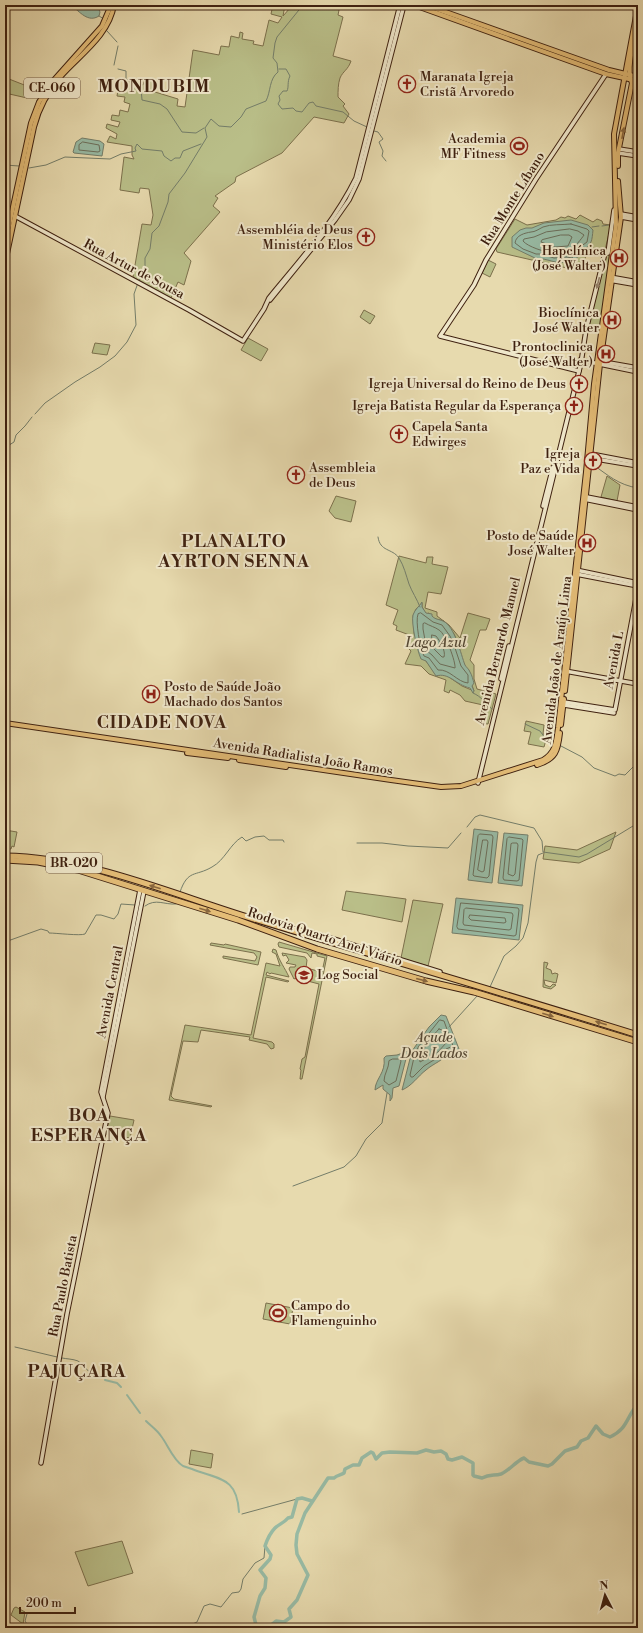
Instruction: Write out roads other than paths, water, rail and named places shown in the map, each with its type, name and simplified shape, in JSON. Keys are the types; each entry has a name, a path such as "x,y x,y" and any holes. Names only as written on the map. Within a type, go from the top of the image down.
{"highway":[{"path":"5,292 5,301"},
{"name":"Rodovia Quarto Anel Viário","path":"5,856 58,860 79,864 638,1035"},
{"path":"7,860 14,856"},
{"name":"Rodovia Quarto Anel Viário","path":"7,860 38,862 78,870 255,926 317,949 535,1010 638,1042"},
{"path":"188,898 188,905"},
{"path":"317,949 327,949 332,946 322,939"},
{"path":"347,958 338,953 335,949 337,946 348,947"},
{"path":"535,1010 536,1004"},
{"path":"620,1036 622,1030"}],"main road":[{"name":"CE-060","path":"5,244 30,127 39,102 53,81 102,26 111,5"},
{"name":"CE-060","path":"5,263 34,126 42,106 48,92 61,76 106,28 113,12 114,5"},
{"path":"414,5 426,7 541,48 586,61 606,74 638,77"},
{"path":"628,77 638,5"},
{"path":"628,77 638,24"},
{"path":"541,48 581,65 592,66 638,81"},
{"path":"581,65 586,65 586,61"},
{"name":"Avenida João de Araújo Lima","path":"585,498 598,362 618,226 621,215 618,182 619,151 632,83 628,77"},
{"name":"Avenida João de Araújo Lima","path":"618,226 614,134 628,77"},
{"path":"611,236 617,233"},
{"name":"Avenida João de Araújo Lima","path":"545,761 551,755 556,745 566,669 581,527 591,456 598,362"},
{"name":"Avenida João de Araújo Lima","path":"545,761 554,755 559,747 566,669"},
{"name":"Avenida Radialista João Ramos","path":"5,724 415,784 448,787 477,783 545,761"}],"street":[{"path":"368,142 400,5"},
{"path":"368,142 404,5"},
{"name":"Rua Monte Líbano","path":"578,370 440,336 474,284 486,260 536,179 606,74"},
{"name":"Rua Artur de Sousa","path":"14,216 138,282 243,341 268,302 269,298 344,202 356,178 368,142"},
{"path":"619,151 638,152"},
{"path":"619,151 638,156"},
{"name":"Avenida Bernardo Manuel","path":"477,783 611,236 616,203"},
{"path":"621,215 638,217"},
{"path":"621,215 638,220"},
{"path":"610,278 638,284"},
{"path":"580,360 638,368"},
{"path":"598,362 638,372"},
{"path":"591,456 638,463"},
{"path":"591,456 638,466"},
{"path":"585,498 638,506"},
{"path":"585,498 638,510"},
{"path":"576,572 638,583"},
{"path":"576,572 638,587"},
{"name":"Avenida L","path":"564,703 610,712 615,711 638,587"},
{"name":"Avenida L","path":"621,680 638,600"},
{"path":"566,669 638,683"},
{"name":"Avenida Central","path":"108,1113 103,1098 103,1092 142,891"},
{"path":"282,927 296,928 324,936 431,969 490,990"},
{"name":"Rua Paulo Batista","path":"41,1463 66,1314 108,1113"}],"water":[{"path":"71,5 97,5 100,12 99,16 91,18 84,16"},
{"path":"82,138 100,141 104,144 102,156 74,153 76,142"},
{"path":"571,220 588,225 593,230 590,244 571,263 568,261 560,263 537,259 512,247 512,237 520,230 532,228 544,223"},
{"name":"Lago Azul","path":"422,602 422,607 426,613 432,614 432,616 436,619 447,624 454,634 465,665 472,676 474,683 472,686 474,691 473,693 470,688 449,677 441,675 436,676 426,661 421,659 415,637 413,615"},
{"path":"474,829 498,832 492,883 468,880"},
{"path":"504,833 528,835 522,886 498,883"},
{"path":"456,898 523,905 519,940 452,933"},
{"name":"Açude Dois Lados","path":"441,1015 446,1016 459,1049 456,1054 449,1052 444,1058 423,1072 409,1086 402,1090 412,1051 429,1027"},
{"name":"Açude Dois Lados","path":"408,1051 399,1086 393,1088 392,1098 390,1101 390,1095 383,1089 383,1085 375,1090 375,1086 382,1072 384,1058 386,1056 397,1055"}],"waterway":[{"path":"35,414 45,403 115,356 127,342 136,325 134,294 139,280 145,273 145,258 150,249 152,233 159,226 168,202 169,194 185,173 207,137 205,128 211,119 219,126 231,127 241,117 246,109 266,101 273,78 278,72 277,63 273,58 277,37 303,5"},
{"path":"99,16 104,19"},
{"path":"107,31 117,42"},
{"path":"114,65 118,46"},
{"path":"118,69 126,71 126,79 136,83 141,88 142,100 160,104 167,109 182,132 196,133 204,128"},
{"path":"279,69 286,69 290,76 287,91 283,91 279,96 280,100 278,104 282,109 293,108 296,111 302,112 309,103 313,102 316,106 343,112 354,121 367,127"},
{"path":"374,131 378,132 383,139 379,142 383,151 382,156 386,161"},
{"path":"29,168 46,165 65,157 110,159 121,154 136,151 135,148 137,144 142,149 162,151 164,156 171,161 175,158 180,158 183,151 201,144"},
{"path":"5,165 19,166"},
{"path":"602,226 609,225"},
{"path":"592,227 599,226"},
{"path":"5,450 6,447 14,442 16,435 32,417"},
{"path":"592,464 619,482 638,488"},
{"path":"378,537 381,545 399,558 404,567 410,587 420,607"},
{"path":"473,693 481,698 492,709"},
{"path":"525,724 540,731 545,738 553,743"},
{"path":"561,746 582,757 594,768 615,776 619,774 625,775 633,767 638,768"},
{"path":"467,827 475,817 480,815 534,828 542,841 543,852 579,857 587,854 633,826 636,827 638,822"},
{"path":"357,843 382,843 448,848 461,833"},
{"path":"180,892 189,877 217,864 242,837 246,841 255,837 264,836 269,840 283,840 284,842"},
{"path":"490,987 504,956 523,938 528,923 536,862 538,855 543,853"},
{"path":"145,906 153,902 176,904"},
{"path":"5,942 41,929 48,931 49,933 82,935 85,934 96,915 114,919 118,914 121,904 135,905"},
{"path":"449,1027 478,995"},
{"path":"293,1186 344,1167 356,1156 366,1139 382,1123 387,1093"},
{"path":"15,1347 57,1357"},
{"path":"62,1358 78,1361 93,1375 100,1378"},
{"path":"105,1380 117,1383 121,1387"},
{"path":"127,1395 140,1413"},
{"path":"272,1628 271,1625 276,1621 284,1622 291,1617 289,1609 297,1600 308,1575 297,1554 297,1534 305,1513 328,1478 334,1478 344,1473 345,1469 353,1465 359,1465 362,1458 371,1452 376,1459 382,1453 390,1452 417,1453 426,1450 434,1452 441,1451 446,1454 448,1459 452,1460 462,1457 473,1463 473,1475 482,1478 501,1474 524,1458 529,1462 548,1466 565,1451 577,1447 581,1441 588,1438 596,1426 603,1434 610,1437 616,1434 624,1426 638,1404"},
{"path":"146,1421 164,1440 173,1456 179,1463 183,1466 219,1478 231,1486 238,1501 239,1512"},
{"path":"253,1628 256,1625 254,1617 260,1596 265,1588 266,1578 260,1570 270,1559 271,1555 265,1546 268,1539 275,1528 288,1518 292,1517 297,1499 302,1498 312,1501"},
{"path":"242,1514 297,1499"},
{"path":"184,1628 197,1622 204,1606 210,1604 221,1607 232,1593 239,1592 243,1579 255,1563 264,1558 265,1546"},
{"path":"27,1614 25,1621 27,1624 37,1628"}],"place":[{"name":"Maranata Igreja Cristã Arvoredo","path":"407,84"},
{"name":"Academia MF Fitness","path":"519,146"},
{"name":"Assembléia de Deus Ministério Elos","path":"366,237"},
{"name":"Hapclínica (José Walter)","path":"619,258"},
{"name":"Bioclínica José Walter","path":"612,320"},
{"name":"Prontoclinica (José Walter)","path":"606,354"},
{"name":"Igreja Universal do Reino de Deus","path":"579,384"},
{"name":"Igreja Batista Regular da Esperança","path":"574,406"},
{"name":"Capela Santa Edwirges","path":"399,434"},
{"name":"Igreja Paz e Vida","path":"593,461"},
{"name":"Assembleia de Deus","path":"296,475"},
{"name":"Posto de Saúde José Walter","path":"587,543"},
{"name":"Posto de Saúde João Machado dos Santos","path":"151,694"},
{"name":"Log Social","path":"304,975"},
{"name":"Campo do Flamenguinho","path":"278,1313"}],"district":[{"name":"MONDUBIM","path":"154,87"},
{"name":"PLANALTO AYRTON SENNA","path":"234,552"},
{"name":"CIDADE NOVA","path":"162,723"},
{"name":"BOA ESPERANÇA","path":"89,1126"},
{"name":"PAJUÇARA","path":"77,1372"}]}
